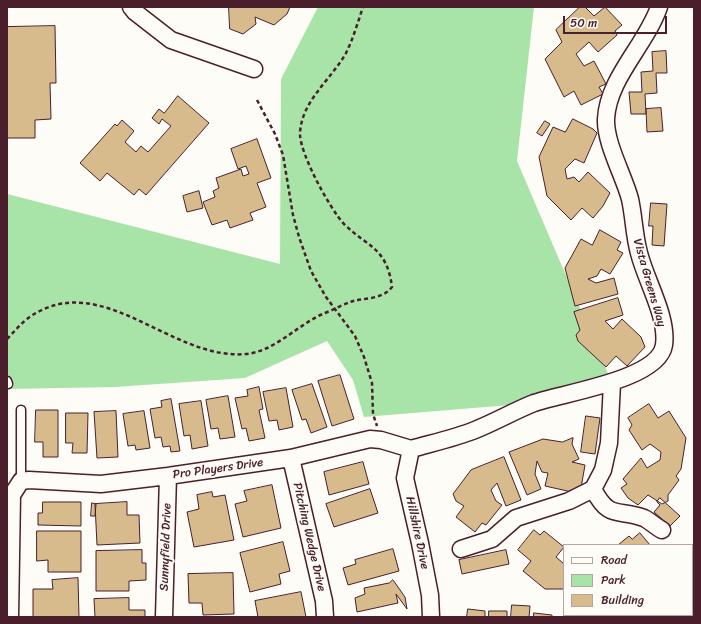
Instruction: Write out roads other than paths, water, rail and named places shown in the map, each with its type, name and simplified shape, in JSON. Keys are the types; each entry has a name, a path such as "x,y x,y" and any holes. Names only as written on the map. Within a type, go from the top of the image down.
{"street":[{"path":"131,7 171,40 254,69"},
{"name":"Vista Greens Way","path":"411,449 474,430 534,404 612,382 640,371 656,359 664,346 663,325 639,253 630,199 610,142 606,120 612,95 620,78 654,21 658,7"},
{"path":"461,549 492,539 516,518 569,501 593,489 604,470 609,443 612,382"},
{"name":"Pro Players Drive","path":"21,481 30,480 101,484 168,476 291,458 370,439 381,440 411,449"},
{"name":"Hillshire Drive","path":"411,449 405,478 430,595 431,617"},
{"name":"Pitching Wedge Drive","path":"291,458 324,601 325,617"},
{"name":"Sunnyfield Drive","path":"164,617 168,476"},
{"path":"10,617 12,495 21,481"},
{"path":"593,489 601,503 612,512 644,518 662,530"}],"lane":[{"path":"21,410 21,481"}]}
